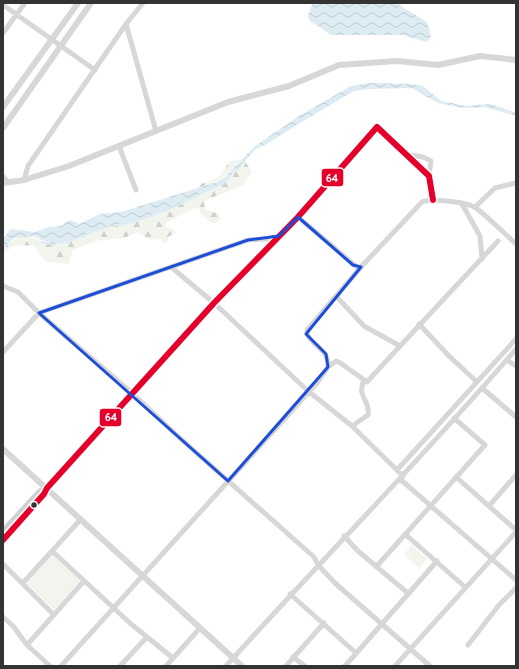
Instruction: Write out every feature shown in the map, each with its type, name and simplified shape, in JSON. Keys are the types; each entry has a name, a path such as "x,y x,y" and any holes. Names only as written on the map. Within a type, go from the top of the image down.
{"main road":[{"path":"3,532 39,493 47,488"},
{"path":"3,540 44,494 47,488"}],"street":[{"path":"3,33 25,3"},
{"path":"3,107 78,3"},
{"path":"3,128 91,3"},
{"path":"24,180 28,166 126,24 143,3"},
{"path":"3,5 95,70"},
{"path":"126,24 156,130"},
{"path":"3,176 5,183 24,180 69,166 228,102 289,86 339,65 397,61 438,65 480,56 516,60"},
{"path":"47,488 214,303 298,217 378,127 404,154 429,176"},
{"path":"119,146 136,190"},
{"path":"404,154 428,158 431,161 429,176 433,200"},
{"path":"475,207 495,188 516,183"},
{"path":"328,367 328,357 308,336 307,330 361,267 422,202 433,200 475,207 516,244"},
{"path":"462,204 480,236 482,259"},
{"path":"298,217 353,265 361,267"},
{"path":"3,352 39,313 252,238 268,239 279,236"},
{"path":"60,666 316,383 328,367 336,361 339,362 367,382 419,324 454,290 498,241"},
{"path":"171,267 214,303 308,391 352,426 431,506 491,560 516,580"},
{"path":"3,286 18,292 39,313 133,394 314,557 318,565 336,584 430,666"},
{"path":"336,296 364,326 400,346"},
{"path":"419,324 449,356 477,382"},
{"path":"396,470 516,339"},
{"path":"226,666 344,536 402,478 516,349"},
{"path":"507,360 516,366"},
{"path":"352,426 368,415 368,408 361,387 364,380"},
{"path":"482,388 516,416"},
{"path":"376,566 485,445 454,418"},
{"path":"3,449 242,666"},
{"path":"489,506 516,474"},
{"path":"395,666 516,531 456,478"},
{"path":"22,583 80,519"},
{"path":"405,534 465,587"},
{"path":"344,536 358,552 409,594"},
{"path":"52,551 113,608 173,658"},
{"path":"345,666 437,561"},
{"path":"3,564 54,614"},
{"path":"27,645 84,581"},
{"path":"468,645 499,605 516,588"},
{"path":"290,594 356,653"},
{"path":"3,617 13,626 27,645 50,666"},
{"path":"286,666 324,623"},
{"path":"166,666 200,628"},
{"path":"120,666 147,637"},
{"path":"294,657 305,666"}],"highlighted area":[{"path":"298,217 353,265 361,267 306,334 326,354 328,367 228,481 39,313 248,240 279,236"}],"green space":[{"path":"242,159 222,178 196,188 203,183 217,179 230,161"},
{"path":"245,161 252,172 243,185 204,201 205,209 219,214 220,219 216,223 210,222 200,213 200,209 195,208 167,222 164,227 174,229 175,233 168,237 168,241 163,243 161,238 150,240 138,232 124,238 98,241 73,250 68,264 45,261 34,245 13,246 3,254 3,249 16,239 22,237 27,236 53,245 85,236 103,228 126,224 173,207 224,183"},
{"path":"412,545 427,559 419,568 404,554"},
{"path":"52,555 80,581 54,610 27,583"}],"water":[{"path":"313,3 396,3 427,22 431,37 426,42 403,35 331,35 309,20 308,15"},
{"path":"369,83 412,84 423,86 441,101 466,106 491,104 516,113 516,116 485,107 463,108 438,103 412,88 369,89 354,91 267,144 256,149 224,183 173,207 126,224 98,229 85,236 67,242 53,245 33,236 14,238 3,249 3,239 11,229 35,232 49,227 62,226 71,220 79,224 100,214 121,212 217,182 225,177 254,147 299,116 351,86"}],"waterway":[{"path":"237,170 245,161"},
{"path":"200,194 224,183 228,179"},
{"path":"114,226 157,214 197,196"},
{"path":"95,231 110,226"},
{"path":"65,243 92,232"},
{"path":"42,242 50,244"}],"transit line":[{"name":"64","path":"3,540 44,494 47,488 214,303 298,217 377,127 429,176 433,200"}]}
